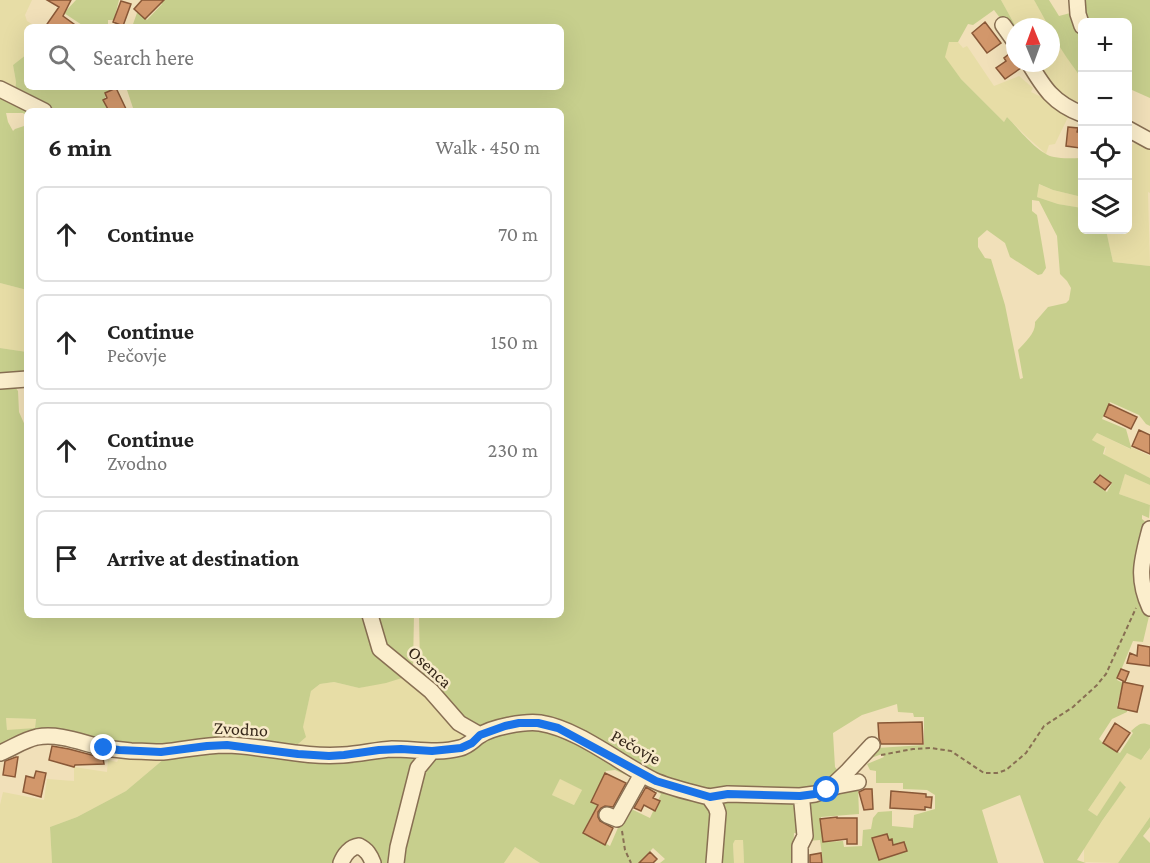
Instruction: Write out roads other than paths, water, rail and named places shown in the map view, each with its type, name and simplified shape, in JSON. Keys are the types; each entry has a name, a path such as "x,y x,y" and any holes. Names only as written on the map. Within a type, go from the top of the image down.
{"street":[{"path":"1077,0 1080,18"},
{"path":"1034,72 1046,91 1059,102 1078,112"},
{"path":"0,89 38,108"},
{"path":"1132,131 1150,141"},
{"path":"0,381 24,379"},
{"path":"1150,529 1141,577 1143,593 1150,608"},
{"name":"Osenca","path":"371,618 380,649 430,691 459,723 480,735"},
{"name":"Pečovje","path":"480,735 519,723 538,723 558,728 656,781 710,797"},
{"name":"Zvodno","path":"0,753 23,741 39,737 60,736 104,748 139,751 161,752 227,745 329,756 379,750 432,751 461,748 472,743 480,735"},
{"path":"396,863 418,768 432,751"},
{"path":"827,790 873,752"},
{"path":"614,815 642,774"},
{"path":"714,863 718,813 710,797 728,794 800,796 858,782"},
{"path":"800,796 805,836 800,846 800,863"},
{"path":"341,863 350,849 359,846 367,851 373,863"}]}
